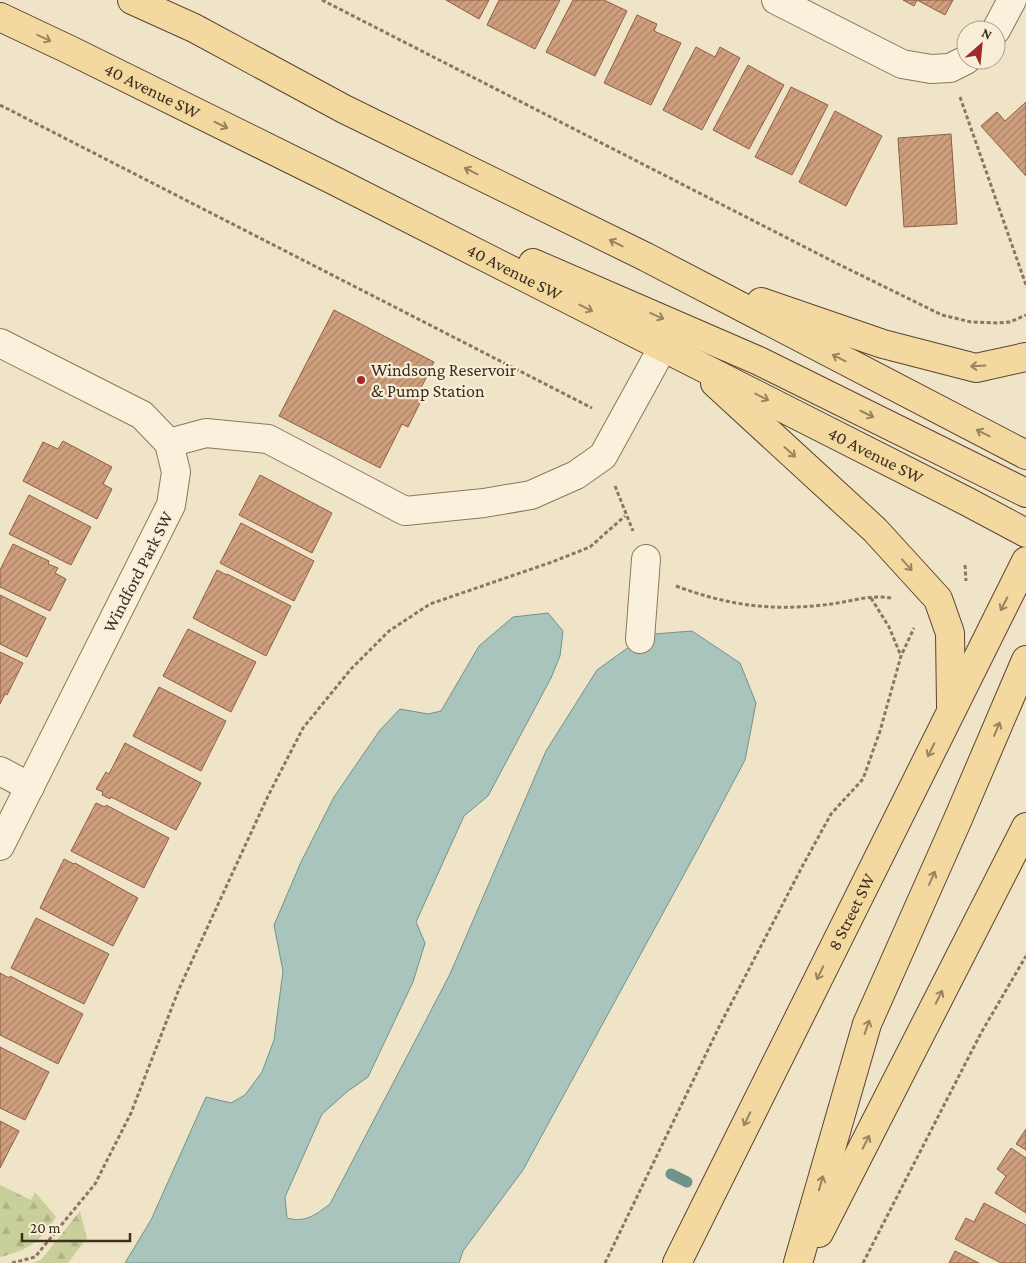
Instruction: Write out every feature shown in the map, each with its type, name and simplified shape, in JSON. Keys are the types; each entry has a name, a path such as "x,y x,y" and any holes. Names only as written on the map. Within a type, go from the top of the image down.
{"main road":[{"path":"132,0 194,28 344,109 646,257 1026,455"},
{"name":"40 Avenue SW","path":"0,17 337,182 690,360 1026,533"},
{"path":"337,182 589,286 759,361 1026,493"},
{"path":"646,257 759,301 883,344 976,368 1026,357"},
{"path":"690,360 875,530 938,599 950,633 951,709"},
{"name":"8 Street SW","path":"676,1263 1026,561"},
{"path":"798,1263 867,1024 1026,660"},
{"path":"804,1263 1026,826"},
{"path":"992,894 1026,854"}],"street":[{"path":"776,0 902,64 931,69 956,64"},
{"path":"1001,20 1012,0"},
{"path":"0,343 142,415 169,443 206,433 268,439 405,511 484,503 531,495 576,475 604,456 663,347"},
{"name":"Windford Park SW","path":"0,846 172,505 176,472 169,443"},
{"path":"640,639 646,559"},
{"path":"0,771 30,787"}],"path":[{"path":"322,0 830,260 942,314 971,322 997,323 1010,322 1026,315"},
{"path":"960,70 1026,285"},
{"path":"0,105 621,423"},
{"path":"604,456 625,516 646,559 674,585 703,596 738,605 815,606 871,597 897,600"},
{"path":"12,1263 35,1257 95,1184 131,1113 179,989 268,796 303,728 351,669 389,631 430,604 552,562 590,546 625,516"},
{"path":"964,565 966,582"},
{"path":"871,597 889,627 901,656"},
{"path":"605,1263 720,1025 803,865 831,814 863,779 880,731 901,656 916,623"},
{"path":"863,1263 981,1033 1026,956"}],"green space":[{"path":"0,1185 31,1200 35,1192 56,1217 45,1233 33,1244 0,1257"},
{"path":"80,1211 87,1238 68,1263 32,1263 41,1260"}],"water":[{"path":"548,613 563,631 560,656 551,678 488,796 464,816 416,922 425,943 413,982 368,1077 348,1091 322,1114 285,1197 287,1218 305,1219 315,1215 330,1204 450,974 546,751 597,670 640,639 654,634 692,631 740,663 756,703 745,760 523,1170 463,1251 459,1263 125,1263 151,1220 206,1097 231,1103 245,1095 262,1072 274,1040 283,971 274,925 301,862 334,797 380,730 400,709 428,714 441,711 479,646 513,617"}],"building":[{"path":"446,0 489,0 479,19"},
{"path":"499,0 560,0 535,49 487,25"},
{"path":"573,0 604,0 627,11 595,76 546,52"},
{"path":"903,0 917,0 914,6"},
{"path":"917,0 953,0 945,15"},
{"path":"637,15 657,24 654,31 681,43 651,105 604,83"},
{"path":"696,47 715,57 720,47 740,58 702,130 663,110"},
{"path":"748,65 784,85 749,149 713,130"},
{"path":"791,87 828,105 792,175 755,157"},
{"path":"1026,102 1026,176 981,126 997,112 1005,121"},
{"path":"835,111 882,136 846,206 799,182"},
{"path":"951,134 957,224 904,227 898,138"},
{"name":"Windsong Reservoir & Pump Station","path":"334,310 434,362 416,398 421,401 408,427 402,424 380,468 279,416"},
{"path":"63,441 112,467 103,484 112,489 97,519 23,481 43,442 58,449"},
{"path":"260,475 332,513 312,553 239,515"},
{"path":"29,495 91,527 71,565 9,534"},
{"path":"241,523 314,561 294,601 220,563"},
{"path":"13,544 49,561 48,564 58,568 55,573 66,579 50,611 0,587 0,570"},
{"path":"217,570 291,606 266,656 193,618"},
{"path":"0,595 46,618 27,657 0,644"},
{"path":"188,629 256,662 231,712 163,676"},
{"path":"0,652 23,663 7,695 5,694 0,704"},
{"path":"159,687 226,721 201,771 133,736"},
{"path":"125,743 201,783 176,830 111,797 110,799 102,795 103,792 96,789 106,772 109,774"},
{"path":"96,803 105,807 106,805 169,838 144,888 71,851"},
{"path":"64,859 75,863 138,898 113,946 40,908"},
{"path":"36,918 109,954 84,1004 11,968"},
{"path":"0,973 9,978 10,976 83,1014 58,1064 0,1035"},
{"path":"0,1047 49,1072 25,1120 0,1108"},
{"path":"0,1121 19,1131 0,1168"},
{"path":"1026,1129 1026,1150 1016,1144"},
{"path":"1011,1148 1026,1158 1026,1213 995,1193 1006,1176 997,1169"},
{"path":"984,1203 1026,1225 1026,1263 1001,1263 955,1239 966,1218 974,1222"},
{"path":"955,1251 979,1263 949,1263"}],"waterway":[{"path":"671,1174 687,1182"}],"place":[{"name":"Windsong Reservoir & Pump Station","path":"361,380"}]}
